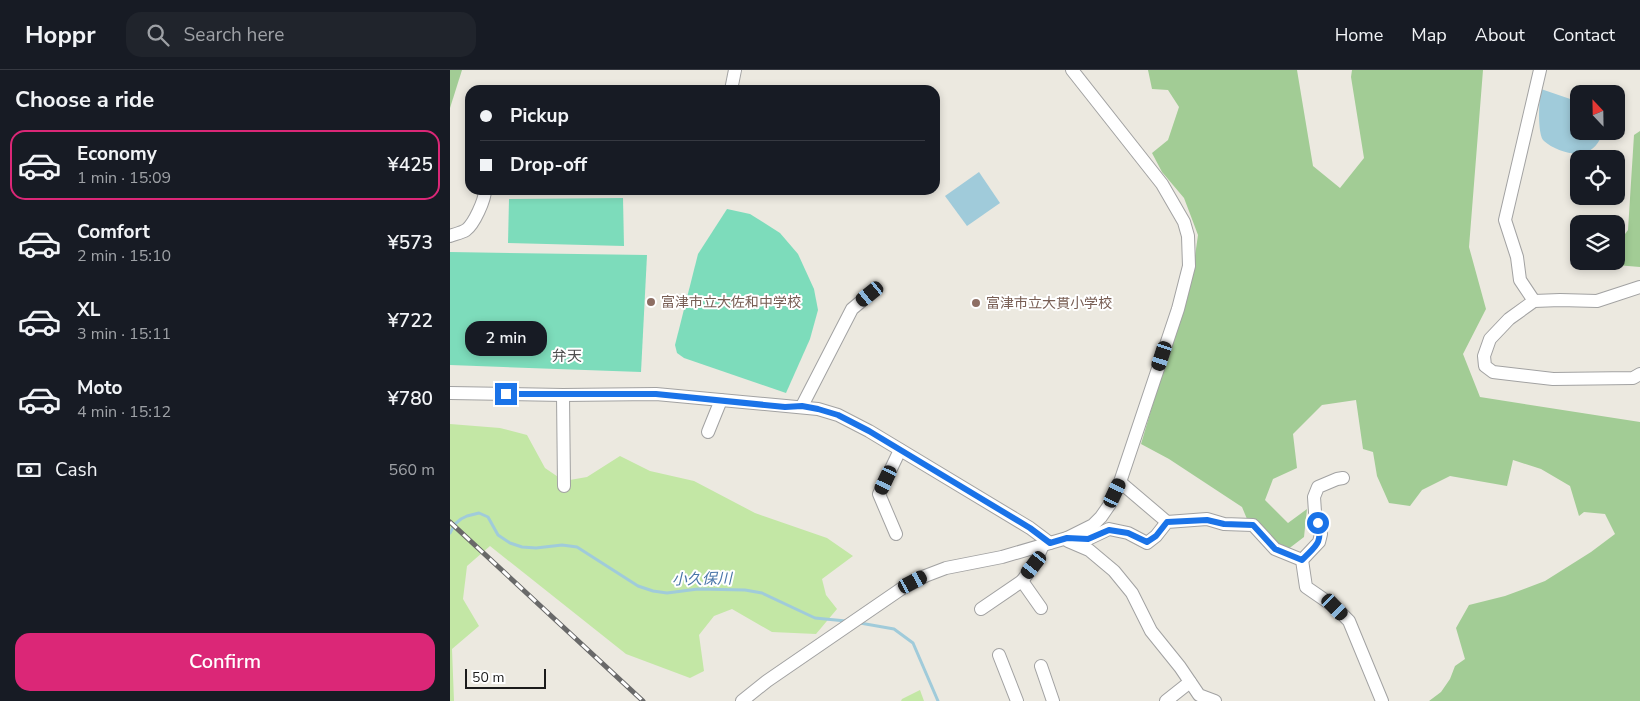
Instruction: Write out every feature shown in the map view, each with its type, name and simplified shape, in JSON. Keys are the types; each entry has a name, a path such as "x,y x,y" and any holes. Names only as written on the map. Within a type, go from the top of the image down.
{"street":[{"path":"732,85 735,70"},
{"path":"742,701 767,681 866,612 925,576 946,568 1002,557 1065,538 1092,525 1101,517 1110,504 1120,482 1178,309 1189,266 1188,236 1180,215 1162,184 1072,70"},
{"path":"1534,301 1520,280 1517,257 1505,220 1540,70"},
{"path":"450,236 466,230 475,218 485,195"},
{"path":"1640,287 1597,301 1534,301 1509,320 1490,339 1484,356 1486,366 1493,372 1553,379 1634,378 1640,374"},
{"path":"802,406 852,309 870,294"},
{"path":"450,393 656,394 785,407 802,406 818,409 838,415 869,431 1030,528 1047,544"},
{"path":"563,395 564,486"},
{"path":"708,432 721,400"},
{"path":"896,534 879,494 900,450"},
{"path":"1302,560 1319,542 1321,534 1315,512 1314,497 1318,487 1326,482 1343,478"},
{"path":"1120,482 1167,522 1207,520 1224,524 1253,525 1275,549 1302,560"},
{"path":"1065,538 1088,539 1109,530 1128,533 1147,542 1156,536 1167,522"},
{"path":"1065,538 1089,550 1114,571 1132,593 1151,631 1199,695 1214,701"},
{"path":"981,609 1022,581 1047,544"},
{"path":"1302,560 1306,587 1335,607 1349,622 1382,701"},
{"path":"1022,581 1041,608"},
{"path":"999,655 1017,701"},
{"path":"1041,666 1053,701"},
{"path":"1166,701 1190,682"}],"green space":[{"path":"450,70 462,70 450,108"},
{"path":"1148,70 1297,70 1313,166 1340,188 1364,158 1351,77 1352,70 1483,70 1469,247 1486,309 1463,354 1480,397 1640,422 1640,701 1429,701 1441,692 1450,679 1455,666 1465,659 1456,628 1469,605 1505,596 1545,581 1591,552 1615,534 1605,514 1584,512 1579,516 1570,486 1541,469 1513,460 1507,486 1450,476 1422,490 1410,506 1389,503 1377,476 1373,452 1363,449 1356,400 1322,405 1293,434 1297,468 1273,479 1265,500 1288,523 1307,509 1304,537 1287,550 1269,538 1247,519 1242,507 1169,459 1141,444 1175,337 1193,270 1198,235 1184,198 1162,172 1152,153 1168,140 1179,107 1168,90 1152,89"},
{"path":"1640,131 1640,267 1625,266 1625,234 1628,230 1634,135"},
{"path":"623,198 624,246 508,243 509,199"},
{"path":"727,209 750,214 780,233 798,254 814,289 818,310 810,339 786,393 684,358 677,353 675,345 698,254"},
{"path":"450,252 647,255 641,372 450,365"},
{"path":"450,424 500,428 527,435 545,468 564,481 587,477 620,456 650,471 694,481 755,513 827,538 853,556 822,579 826,595 837,609 816,634 772,632 732,609 714,616 699,635 704,671 690,678 626,654 490,546 467,566 463,599 479,626 452,649 454,701 450,701"},
{"path":"920,690 924,701 901,701 902,699"}],"water":[{"path":"1541,89 1570,99 1570,140 1599,140 1591,150 1570,150 1570,153 1559,150 1544,141 1542,137 1539,124"},
{"path":"979,172 1000,203 967,226 945,196"}],"waterway":[{"name":"小久保川","path":"450,533 455,524 461,519 479,513 488,517 498,535 510,543 522,547 536,548 562,545 577,547 638,586 653,591 667,593 698,589 745,590 762,593 815,618 846,621"},
{"name":"小久保川","path":"860,623 894,629 913,643 938,701"}],"railway":[{"path":"450,522 643,701"}],"place":[{"name":"富津市立大佐和中学校","path":"651,302"},
{"name":"富津市立大貫小学校","path":"976,303"}],"district":[{"name":"弁天","path":"567,356"}],"route":[{"path":"506,394 656,394 785,407 802,406 830,412 869,431 1030,528 1050,543 1067,538 1088,539 1109,530 1128,533 1147,542 1156,536 1167,522 1207,520 1224,524 1253,525 1275,549 1302,560 1319,542 1321,534 1318,523"}]}
